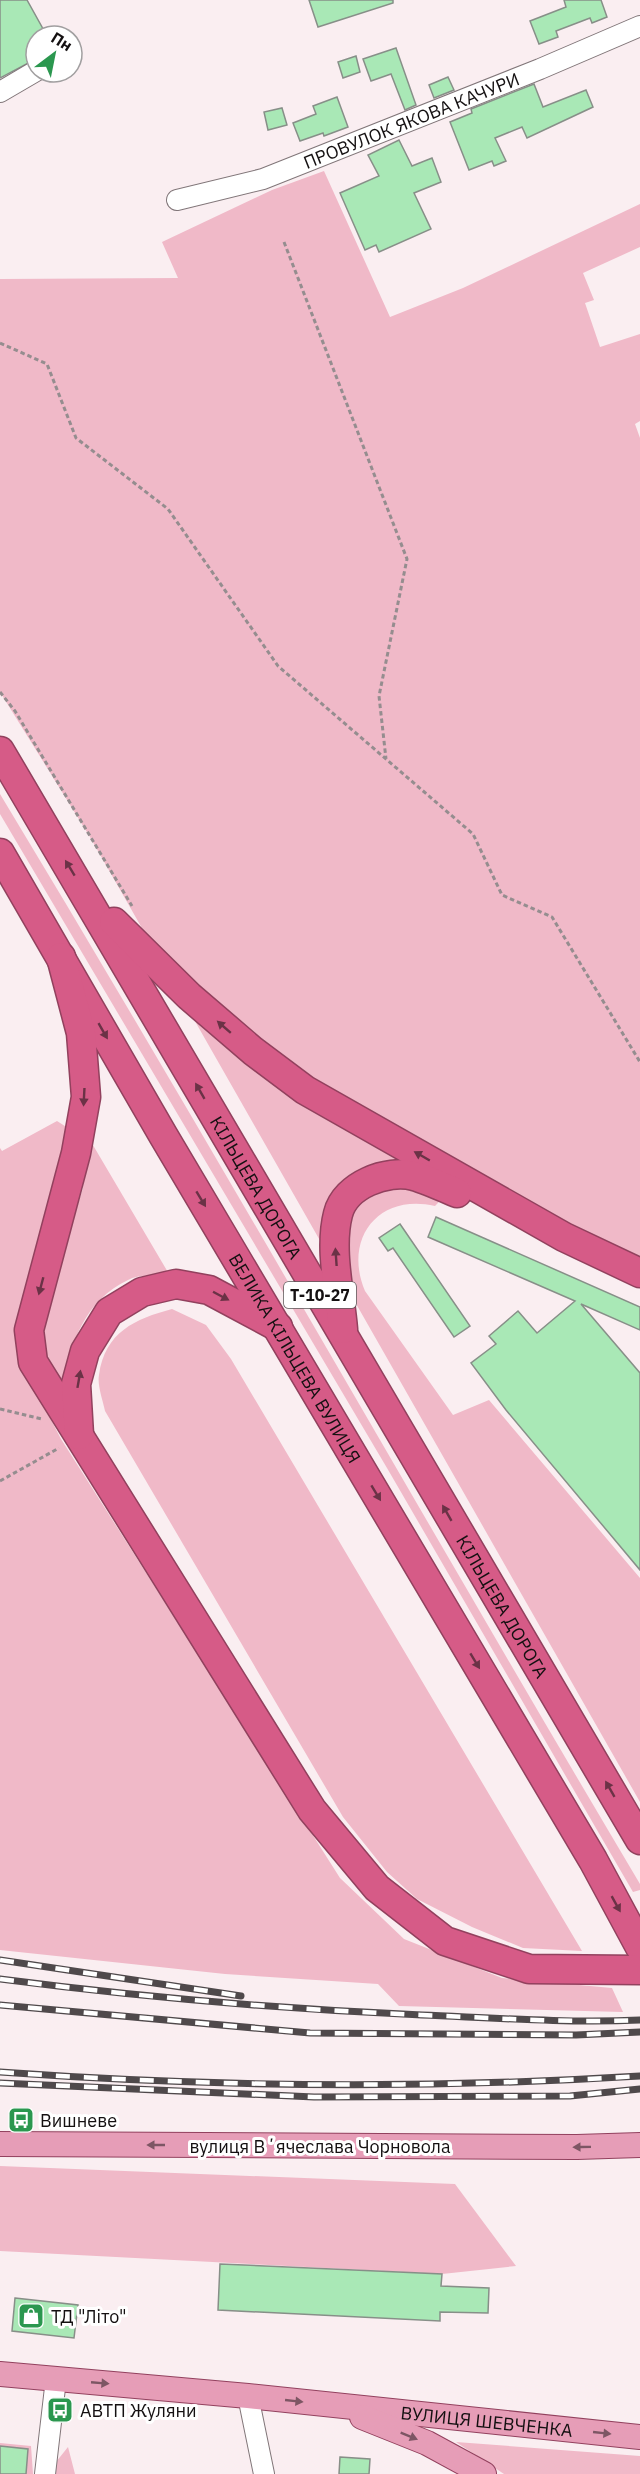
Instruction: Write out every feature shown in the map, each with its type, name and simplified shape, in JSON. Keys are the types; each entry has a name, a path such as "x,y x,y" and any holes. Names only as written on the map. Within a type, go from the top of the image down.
{"highway":[{"name":"КІЛЬЦЕВА ДОРОГА","path":"0,751 640,1840"},
{"name":"ВЕЛИКА КІЛЬЦЕВА ВУЛИЦЯ","path":"0,853 593,1860 640,1947"},
{"path":"87,896 189,996 281,1074 305,1090 564,1237 640,1274"},
{"path":"61,957 81,1033 86,1096 76,1153 29,1330 33,1362 312,1810 377,1888 445,1941 529,1969 640,1970"},
{"path":"344,1336 335,1237 338,1212 351,1193 370,1181 388,1176 412,1175 564,1237"},
{"path":"76,1432 76,1384 85,1350 110,1311 142,1292 176,1284 209,1290 278,1327"}],"main road":[{"name":"вулиця Вʼячеслава Чорновола","path":"0,2144 565,2147 640,2145"},
{"path":"0,2374 335,2406 427,2443 484,2474"},
{"name":"ВУЛИЦЯ ШЕВЧЕНКА","path":"335,2406 640,2437"}],"street":[{"name":"ПРОВУЛОК ЯКОВА КАЧУРИ","path":"177,200 262,179 540,69 640,26"},
{"path":"0,92 24,78"},
{"path":"45,2474 56,2379"},
{"path":"248,2396 264,2474"}],"path":[{"path":"284,242 407,559 379,696 386,759"},
{"path":"0,343 46,364 76,438 168,509 278,666 473,834 502,895 552,917 640,1062"},
{"path":"0,692 15,711 138,914"},
{"path":"0,1408 76,1432"},
{"path":"0,1481 76,1432"}],"shaded area":[{"path":"324,171 390,317 463,288 640,204 640,247 583,273 594,300 585,303 600,347 640,334 640,421 635,424 640,438 640,1262 469,1171 435,1206 415,1204 397,1206 382,1213 370,1224 362,1238 359,1272 365,1291 453,1415 489,1400 640,1578 640,1802 90,837 0,692 0,279 178,278 162,242 272,190"},
{"path":"0,794 162,1066 640,1884 640,1890 633,1892 387,1468 0,814"},
{"path":"57,1121 68,1128 58,1178 19,1309 21,1362 61,1439 340,1878 404,1939 502,1978 612,1988 623,2012 399,2006 378,1984 225,1974 0,1950 0,1148 2,1151"},
{"path":"87,1135 169,1274 132,1278 113,1289 90,1311 75,1339 66,1388 43,1351 44,1313 83,1188"},
{"path":"172,1309 206,1325 231,1359 582,1951 523,1948 472,1927 417,1899 387,1872 343,1817 105,1411 99,1379 102,1360 108,1348 115,1338 134,1323"},
{"path":"0,2166 455,2184 516,2266 442,2274 0,2251"},
{"path":"456,2442 640,2456 640,2474 504,2474"},
{"path":"0,2443 31,2446 33,2474 0,2474"},
{"path":"68,2447 75,2474 54,2474 52,2467"}],"building":[{"path":"0,0 27,0 40,24 24,24 24,65 0,78"},
{"path":"309,0 393,0 393,3 318,27"},
{"path":"564,0 601,0 607,17 592,23 590,18 556,31 558,37 539,44 530,21 566,7"},
{"path":"396,48 416,105 405,110 391,74 371,81 363,59"},
{"path":"356,56 360,72 343,78 338,62"},
{"path":"448,77 454,90 434,98 429,85"},
{"path":"534,84 543,107 586,90 593,107 527,138 522,127 495,138 506,161 494,166 492,161 469,170 450,122 472,113 471,109"},
{"path":"337,97 348,127 324,136 323,133 300,141 293,123 316,114 313,106"},
{"path":"282,108 287,125 268,130 264,112"},
{"path":"399,140 412,166 432,158 441,182 414,193 431,229 379,252 376,245 365,250 340,193 379,176 368,155"},
{"path":"436,1217 640,1307 640,1330 581,1304 640,1373 640,1570 506,1410 471,1363 496,1344 489,1336 518,1311 537,1333 575,1301 428,1237"},
{"path":"400,1224 470,1326 454,1337 393,1248 388,1251 379,1238"},
{"path":"220,2264 442,2274 441,2286 489,2288 488,2313 440,2312 440,2321 218,2310"},
{"path":"15,2298 78,2305 74,2338 12,2331"},
{"path":"0,2446 28,2449 26,2474 0,2474"},
{"path":"340,2457 370,2459 369,2474 339,2474"}],"railway":[{"path":"0,1960 241,1996"},
{"path":"0,1979 158,1997 316,2009 531,2020 640,2020"},
{"path":"0,2005 310,2033 576,2035 640,2032"},
{"path":"0,2072 159,2081 320,2084 480,2083 640,2076"},
{"path":"0,2083 314,2097 570,2096 640,2089"}],"place":[{"name":"Вишневе","path":"21,2120"},
{"name":"ТД \"Літо\"","path":"31,2316"},
{"name":"АВТП Жуляни","path":"60,2410"}]}
